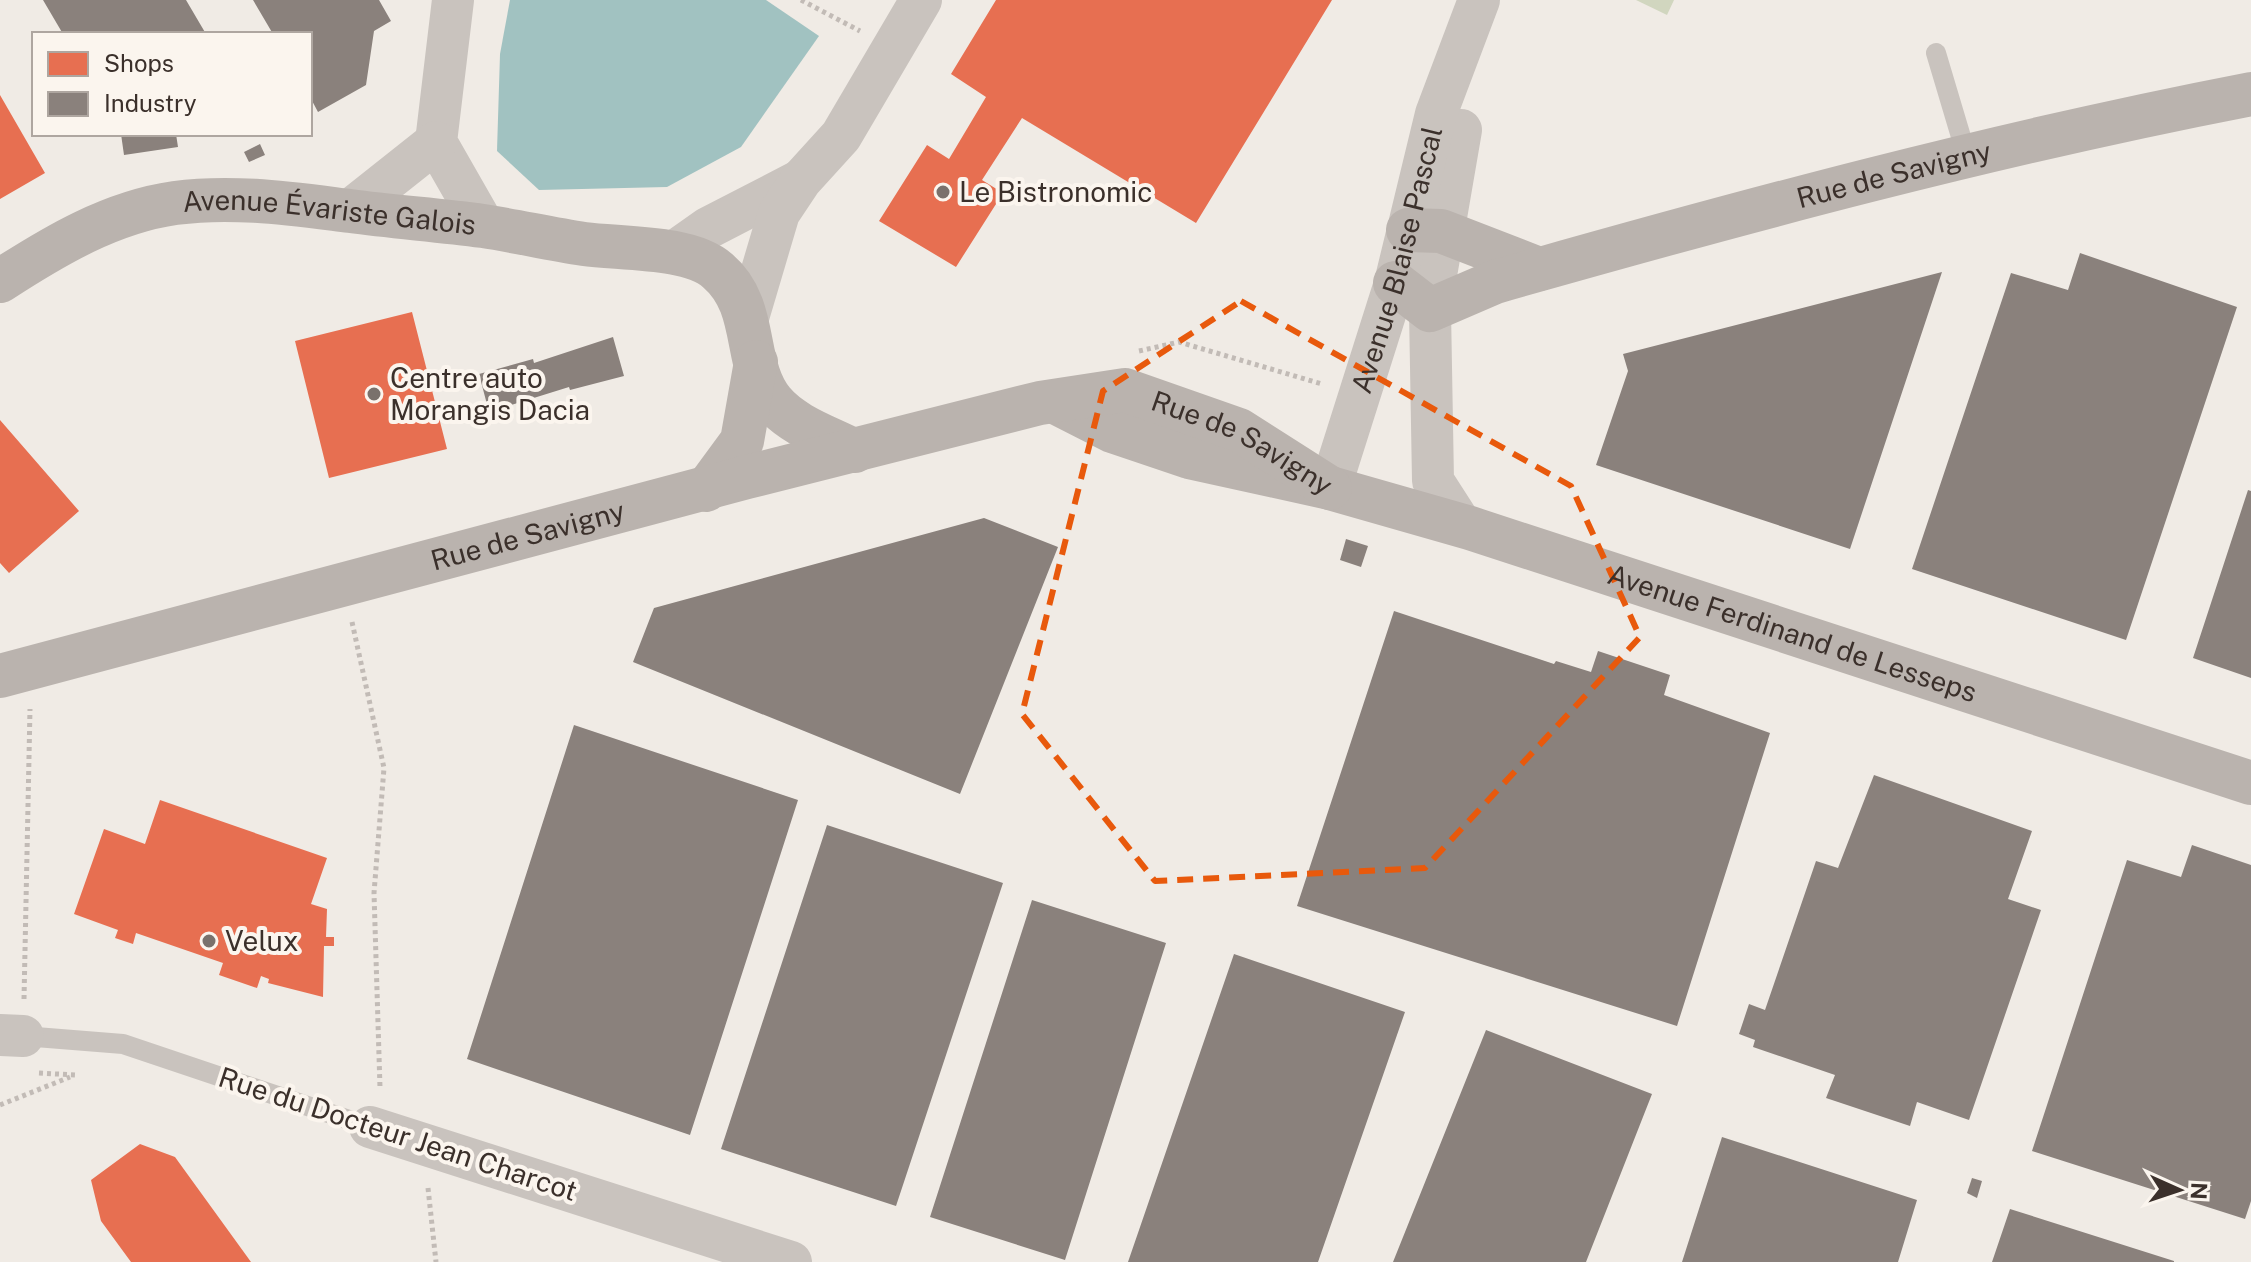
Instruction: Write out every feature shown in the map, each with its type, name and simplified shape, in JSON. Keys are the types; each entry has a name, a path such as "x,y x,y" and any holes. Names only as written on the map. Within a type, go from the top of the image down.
{"main road":[{"name":"Rue de Savigny","path":"1430,310 1495,282 1539,269 2110,121 2251,94"},
{"name":"Avenue Évariste Galois","path":"0,281 46,251 91,228 130,213 176,203 278,202 484,226 581,243 674,252 699,258 719,271 745,305 751,342 770,399 789,418 855,451"},
{"path":"1424,231 1539,269"},
{"path":"1395,283 1430,310"},
{"path":"706,490 742,441 751,342"},
{"name":"Rue de Savigny","path":"0,676 1040,403 1057,403 1112,431 1189,457 1330,488"},
{"name":"Avenue Ferdinand de Lesseps","path":"1330,488 1462,526 2251,783"}],"street":[{"path":"453,0 436,142 484,226"},
{"path":"751,342 779,213 801,180 841,136 921,0"},
{"name":"Avenue Blaise Pascal","path":"1330,488 1395,283 1424,231 1470,92 1474,17"},
{"path":"349,211 436,142"},
{"path":"674,252 708,228 801,180"},
{"name":"Avenue Blaise Pascal","path":"1424,231 1430,310 1433,481 1462,526"},
{"path":"1373,501 1407,485 1433,451"},
{"name":"Rue du Docteur Jean Charcot","path":"370,1127 791,1262"}],"lane":[{"path":"1936,53 1967,157"},
{"path":"0,663 52,662"},
{"name":"Rue du Docteur Jean Charcot","path":"11,1036 123,1044 370,1127"}],"path":[{"path":"801,0 893,49"},
{"path":"349,582 349,614 384,768 374,893 380,1090 421,1142 436,1262"},
{"path":"52,662 30,703 11,1036 22,1072 75,1075"},
{"path":"75,1075 86,1041"},
{"path":"0,1105 75,1075"}],"highlighted area":[{"path":"1241,301 1571,486 1640,637 1425,868 1155,881 1022,714 1103,391"}],"green space":[{"path":"1636,0 1674,0 1667,15"}],"water":[{"path":"510,0 766,0 819,36 741,147 667,187 539,190 497,151 500,54"}],"building: Shops":[{"path":"996,0 1332,0 1196,223 1022,118 982,180 1003,193 956,267 879,221 927,145 949,159 986,97 951,74"},
{"path":"0,95 45,173 0,199"},
{"path":"412,312 447,449 329,478 295,341"},
{"path":"0,420 79,511 9,573 0,563"},
{"path":"160,800 327,858 311,904 327,909 326,937 334,937 334,946 324,946 323,997 268,983 269,979 261,976 257,988 219,975 223,963 136,933 133,944 115,938 118,930 74,914 104,829 145,844"},
{"path":"140,1144 175,1157 251,1262 131,1262 101,1221 91,1180"}],"building: Industry":[{"path":"43,0 186,0 205,32 62,32"},
{"path":"253,0 379,0 391,21 374,31 366,85 318,112 312,101 312,32 272,32"},
{"path":"121,136 176,136 178,147 124,155"},
{"path":"260,144 265,155 249,162 244,152"},
{"path":"2080,253 2237,307 2126,640 1912,569 2011,273 2068,290"},
{"path":"1942,272 1850,549 1596,465 1628,371 1623,354"},
{"path":"613,337 624,376 570,390 569,387 489,412 479,374 533,359 534,363"},
{"path":"2248,490 2251,491 2251,678 2193,658"},
{"path":"984,518 1058,547 960,794 633,662 654,608"},
{"path":"1346,539 1368,546 1361,567 1340,560"},
{"path":"1394,611 1554,664 1556,661 1591,672 1598,651 1670,675 1664,695 1770,733 1677,1026 1297,906"},
{"path":"574,725 798,800 690,1135 467,1059"},
{"path":"1874,775 2032,831 2008,899 2041,910 1969,1120 1917,1102 1910,1126 1826,1098 1835,1075 1753,1047 1755,1040 1739,1034 1749,1004 1765,1010 1816,861 1838,868"},
{"path":"827,825 1003,883 896,1206 721,1149"},
{"path":"2192,845 2251,865 2251,1201 2245,1219 2032,1151 2127,860 2181,877"},
{"path":"1032,900 1166,943 1065,1260 930,1217"},
{"path":"1234,954 1405,1012 1318,1262 1128,1262"},
{"path":"1486,1030 1652,1094 1586,1262 1393,1262"},
{"path":"1722,1137 1917,1200 1898,1262 1682,1262"},
{"path":"1972,1178 1982,1181 1977,1198 1967,1193"},
{"path":"2010,1209 2174,1261 2174,1262 1992,1262"}],"place":[{"name":"Le Bistronomic","path":"943,192"},
{"name":"Centre auto Morangis Dacia","path":"374,394"},
{"name":"Velux","path":"209,941"}]}
